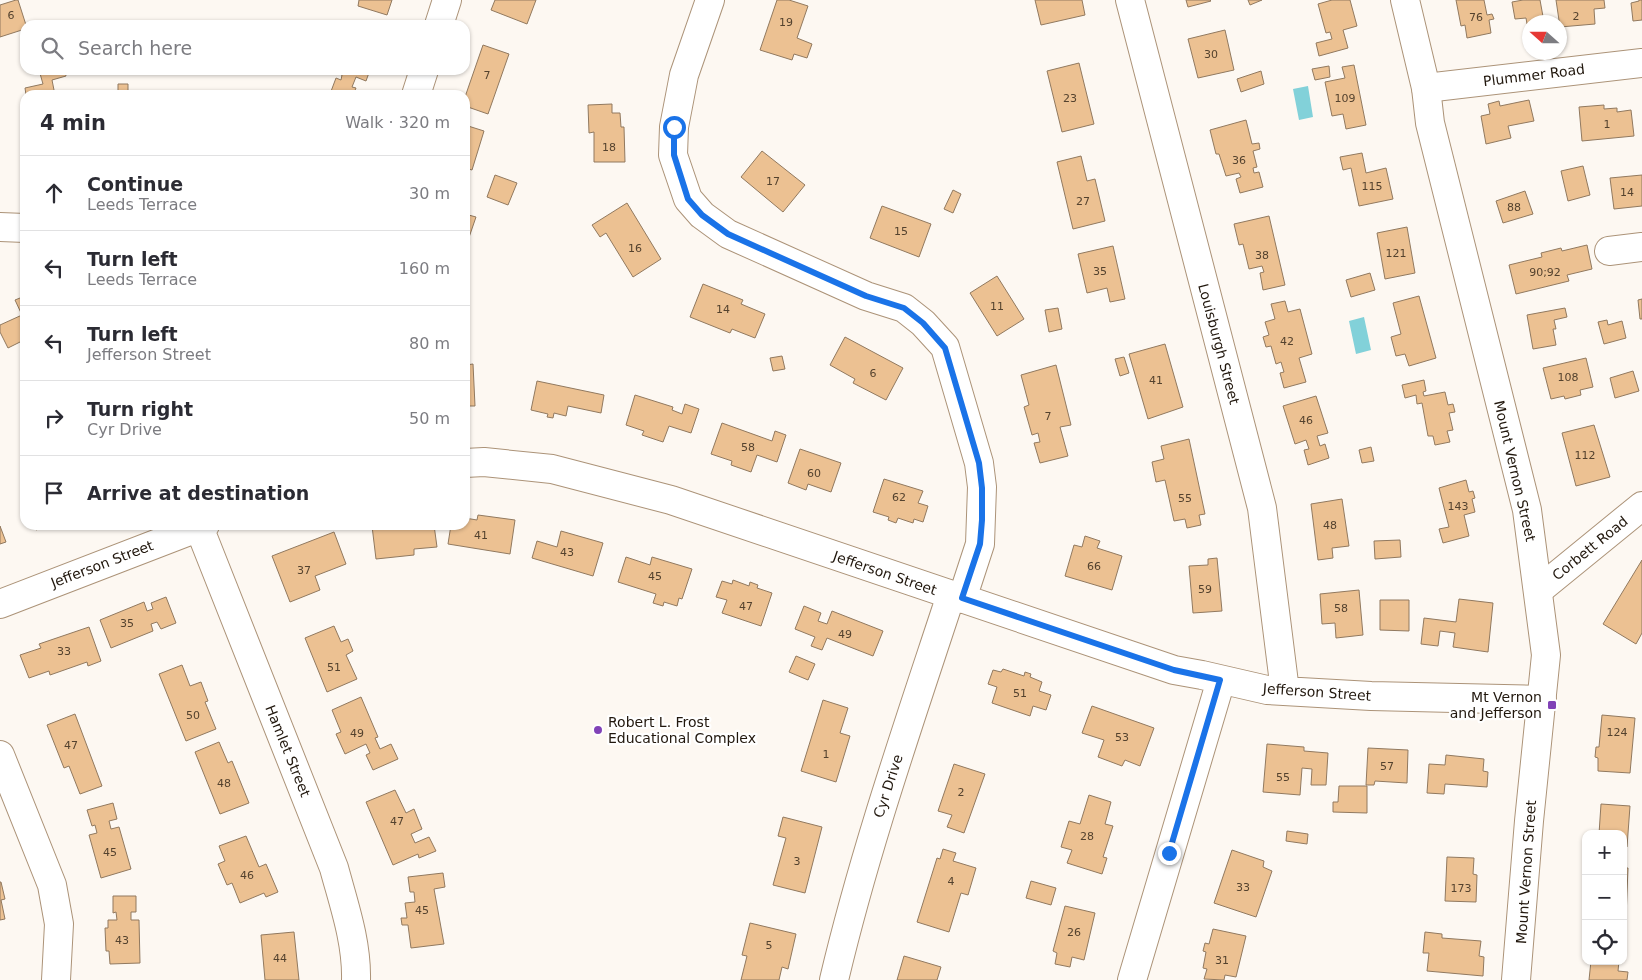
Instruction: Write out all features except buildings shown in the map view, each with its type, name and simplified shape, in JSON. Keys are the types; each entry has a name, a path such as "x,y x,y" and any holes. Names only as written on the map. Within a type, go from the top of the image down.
{"street":[{"path":"441,20 447,0"},
{"name":"Cyr Drive","path":"710,0 684,75 674,127 674,155 688,199 702,215 728,234 866,296 904,308 923,323 945,348 979,463 982,488 980,544 956,597 872,837 858,881 834,980"},
{"name":"Louisburgh Street","path":"1130,0 1262,508 1285,691"},
{"name":"Mount Vernon Street","path":"1405,0 1426,88 1430,123 1527,510 1546,655 1529,821 1516,980"},
{"name":"Plummer Road","path":"1426,88 1642,62"},
{"path":"418,90 422,75"},
{"path":"0,227 20,228"},
{"path":"1609,250 1642,247"},
{"name":"Jefferson Street","path":"470,463 484,462 552,470 671,500 1174,670 1267,690 1371,696 1542,700"},
{"name":"Corbett Road","path":"1538,590 1642,506"},
{"name":"Jefferson Street","path":"0,604 192,530"},
{"name":"Hamlet Street","path":"204,530 334,868 349,920 356,980"},
{"path":"1132,980 1220,680"},
{"path":"0,755 52,885 60,924 56,980"}],"water":[{"path":"1308,86 1313,117 1299,120 1293,89"},
{"path":"1364,317 1371,350 1356,354 1349,321"}],"place":[{"name":"Mt Vernon and Jefferson","path":"1552,705"},
{"name":"Robert L. Frost Educational Complex","path":"598,730"}],"route":[{"path":"674,127 674,155 688,199 702,215 728,234 866,296 904,308 923,323 945,348 979,463 982,488 980,544 962,598 1174,670 1220,680 1169,853"}]}
